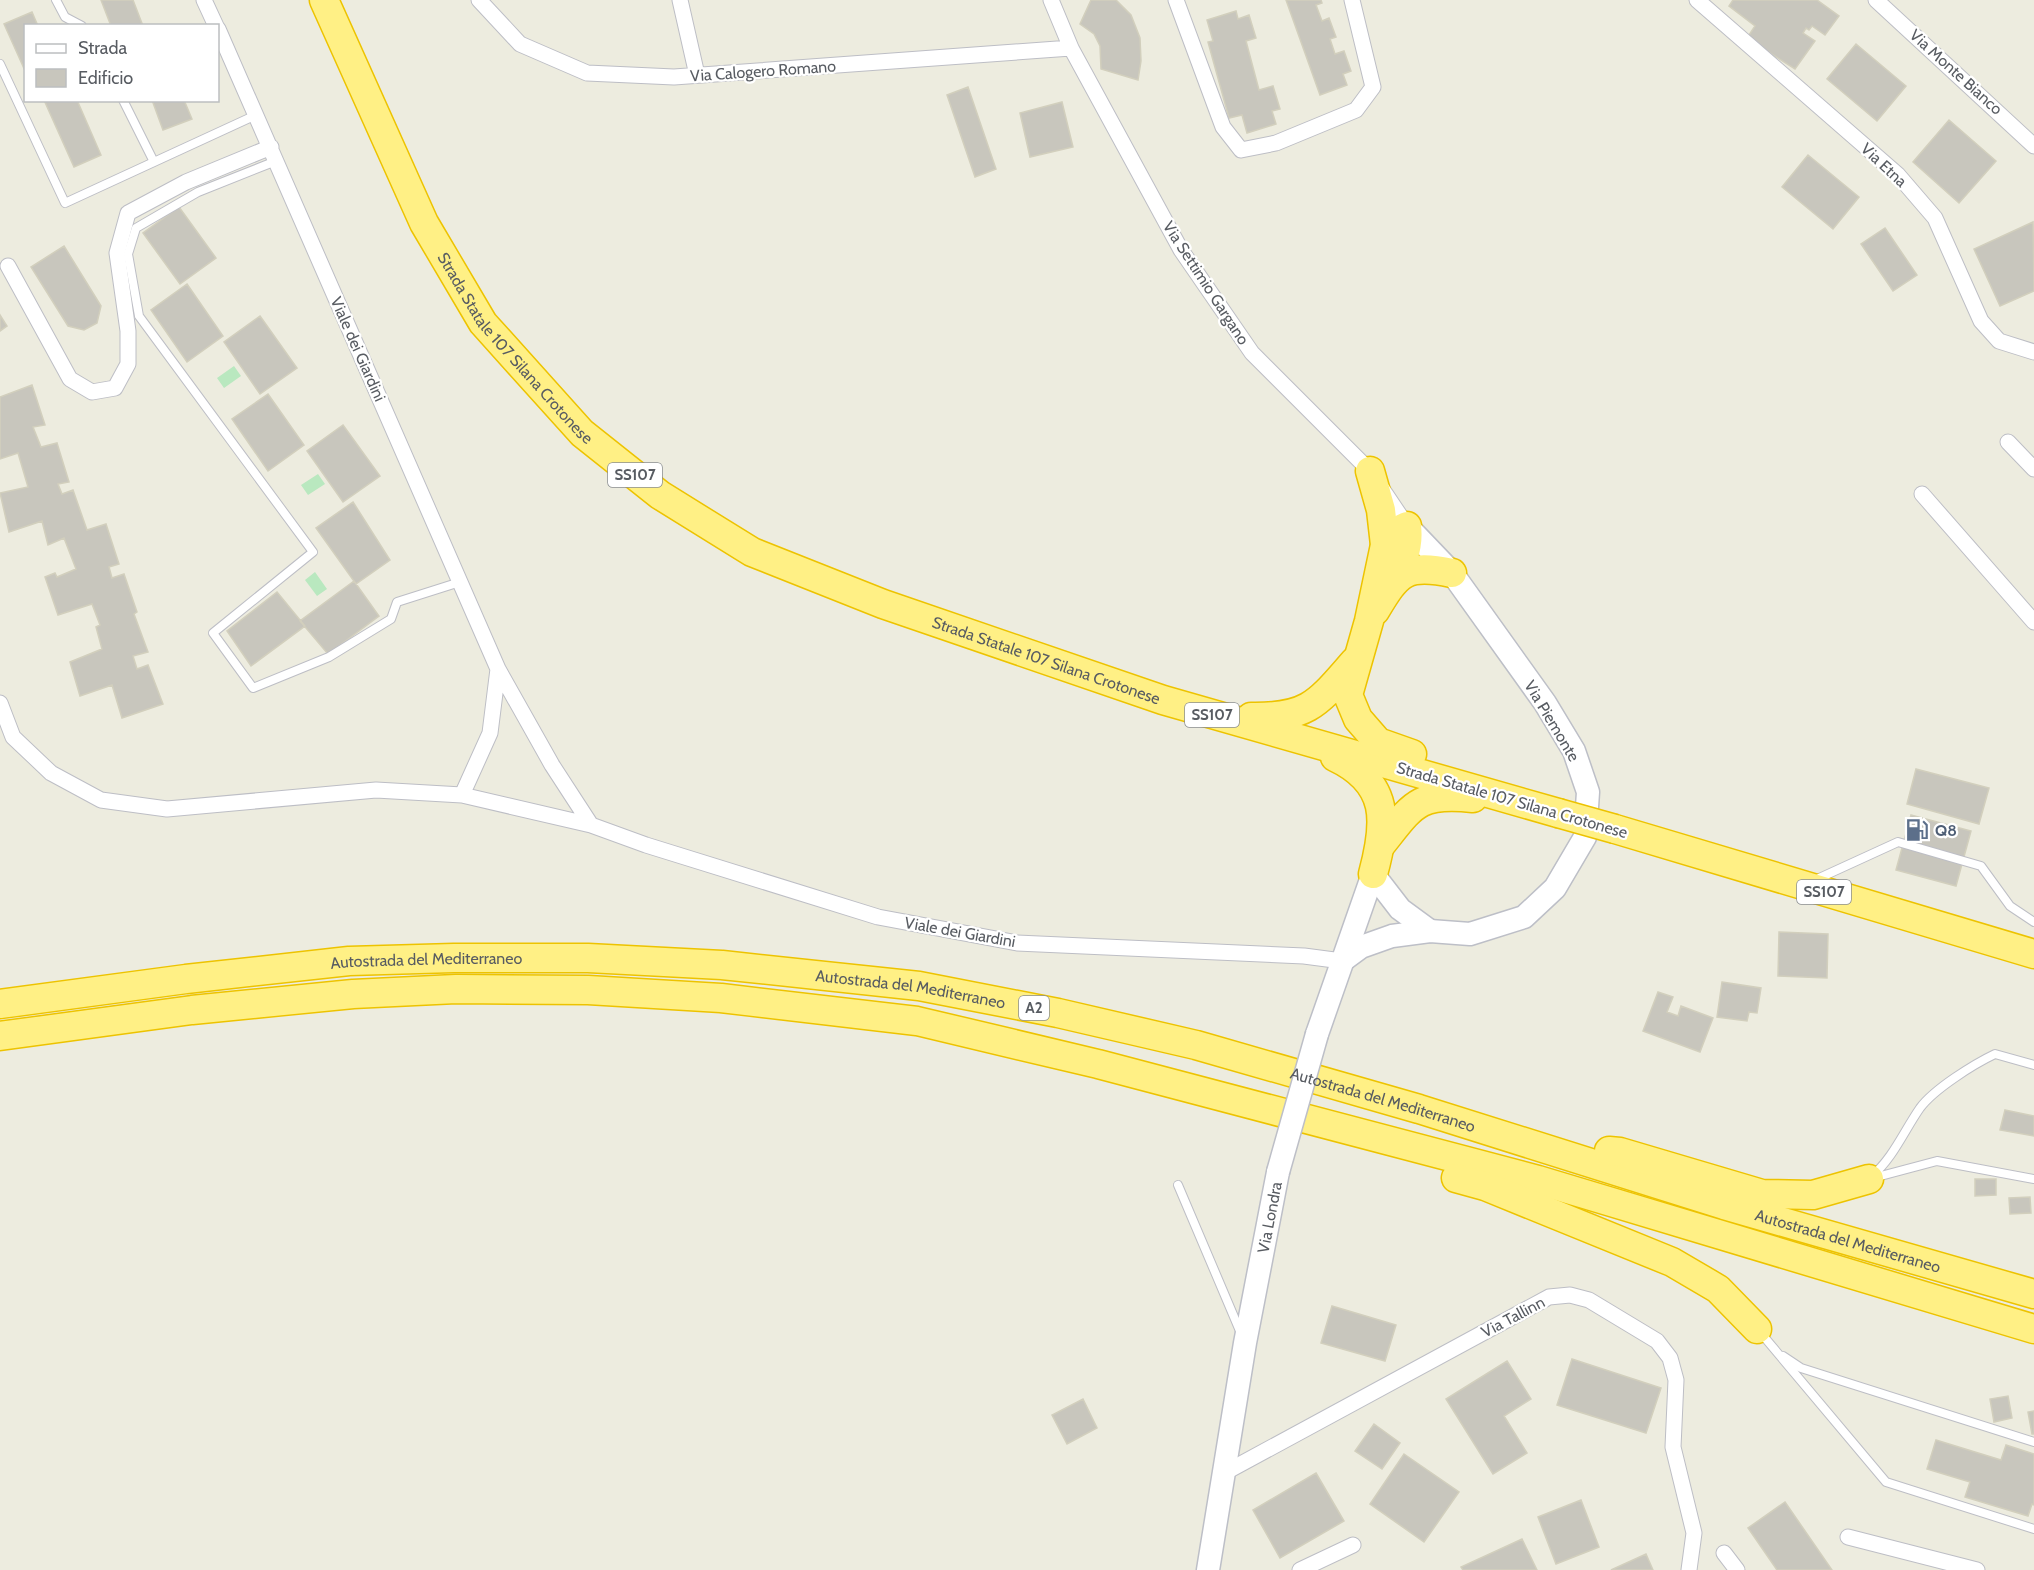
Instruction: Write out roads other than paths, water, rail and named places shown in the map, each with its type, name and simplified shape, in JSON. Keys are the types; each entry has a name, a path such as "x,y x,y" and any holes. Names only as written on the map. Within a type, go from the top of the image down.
{"highway":[{"name":"Strada Statale 107 Silana Crotonese","path":"324,0 424,223 483,323 582,433 660,495 752,552 882,604 1163,700 1524,801 2034,954"},
{"path":"1370,471 1381,510 1385,545 1369,621 1348,695 1358,720 1378,742 1504,786 1524,801"},
{"path":"1369,621 1405,556 1409,539 1407,526 1395,532 1385,545"},
{"path":"1389,586 1409,570 1430,568 1452,573"},
{"path":"1163,700 1252,717 1286,716 1312,707 1358,658"},
{"path":"1261,729 1360,769 1373,787 1383,813 1380,846 1373,874"},
{"path":"1380,846 1412,806 1438,795 1472,798 1558,813"},
{"name":"Autostrada del Mediterraneo","path":"0,1004 186,979 349,962 577,958 722,965 919,986 1058,1013 1196,1045 1545,1148 1724,1205 2034,1294"},
{"name":"Autostrada del Mediterraneo","path":"0,1036 192,1010 353,994 456,989 588,990 721,998 917,1021 1098,1064 1538,1180 2034,1329"},
{"path":"1098,1064 1149,1092 1485,1186 1672,1262 1718,1288 1757,1329"},
{"path":"1545,1148 1620,1152 1762,1194 1813,1195 1869,1179"}],"street":[{"name":"Viale dei Giardini","path":"204,0 216,24"},
{"name":"Via Calogero Romano","path":"479,0 520,44 587,73 674,77 1071,48"},
{"path":"680,0 697,75"},
{"name":"Via Settimio Gargano","path":"1051,0 1071,48 1181,250 1252,353 1370,471"},
{"path":"1176,0 1223,127 1241,150 1276,143 1356,110 1373,87 1352,0"},
{"name":"Via Etna","path":"1697,0 1898,175 1935,218 1981,321 1999,340 2034,352"},
{"name":"Via Monte Bianco","path":"1876,0 2034,146"},
{"name":"Viale dei Giardini","path":"219,31 498,669 552,765 591,825"},
{"path":"8,266 70,379 92,392 115,388 128,364 128,331 117,253 128,213 186,182 274,154"},
{"path":"2008,442 2034,469"},
{"name":"Via Piemonte","path":"1342,961 1361,947 1392,936 1430,931 1470,934 1524,916 1555,888 1585,837 1588,792 1574,751 1545,703 1452,573 1407,526 1370,471"},
{"path":"1922,494 2034,622"},
{"path":"462,795 490,733 498,669"},
{"name":"Viale dei Giardini","path":"0,703 13,736 51,773 101,800 167,809 376,790 462,795 591,825 645,845 878,917 1017,943 1304,956 1342,961"},
{"path":"1373,874 1400,909 1430,931"},
{"name":"Via Londra","path":"1208,1570 1226,1472 1245,1343 1278,1172 1317,1034 1373,874"},
{"path":"1361,910 1400,909"},
{"path":"1361,910 1392,936"},
{"name":"Via Tallinn","path":"1226,1472 1549,1297 1570,1295 1588,1300 1658,1341 1670,1358 1676,1380 1673,1447 1694,1533 1689,1570"},
{"path":"1848,1537 1970,1569"},
{"path":"1300,1570 1353,1545"},
{"path":"1724,1553 1737,1570"}],"lane":[{"path":"56,0 65,17 78,24"},
{"path":"0,64 65,203 256,114"},
{"path":"124,102 154,162"},
{"path":"274,154 198,192 136,228 128,254 140,316 313,552 213,633 253,688 329,657 391,619 397,602 460,582"},
{"path":"1803,886 1899,842 1981,866 2010,906 2034,922"},
{"path":"1869,1179 1884,1166 1922,1105 1971,1065 1995,1054 2034,1065"},
{"path":"1869,1179 1937,1161 2034,1179"},
{"path":"1178,1185 1245,1343"},
{"path":"1757,1329 1780,1354 1801,1368 2034,1442"},
{"path":"1757,1329 1886,1482 2034,1529"}],"place":[{"name":"Q8","path":"1917,830"}]}
